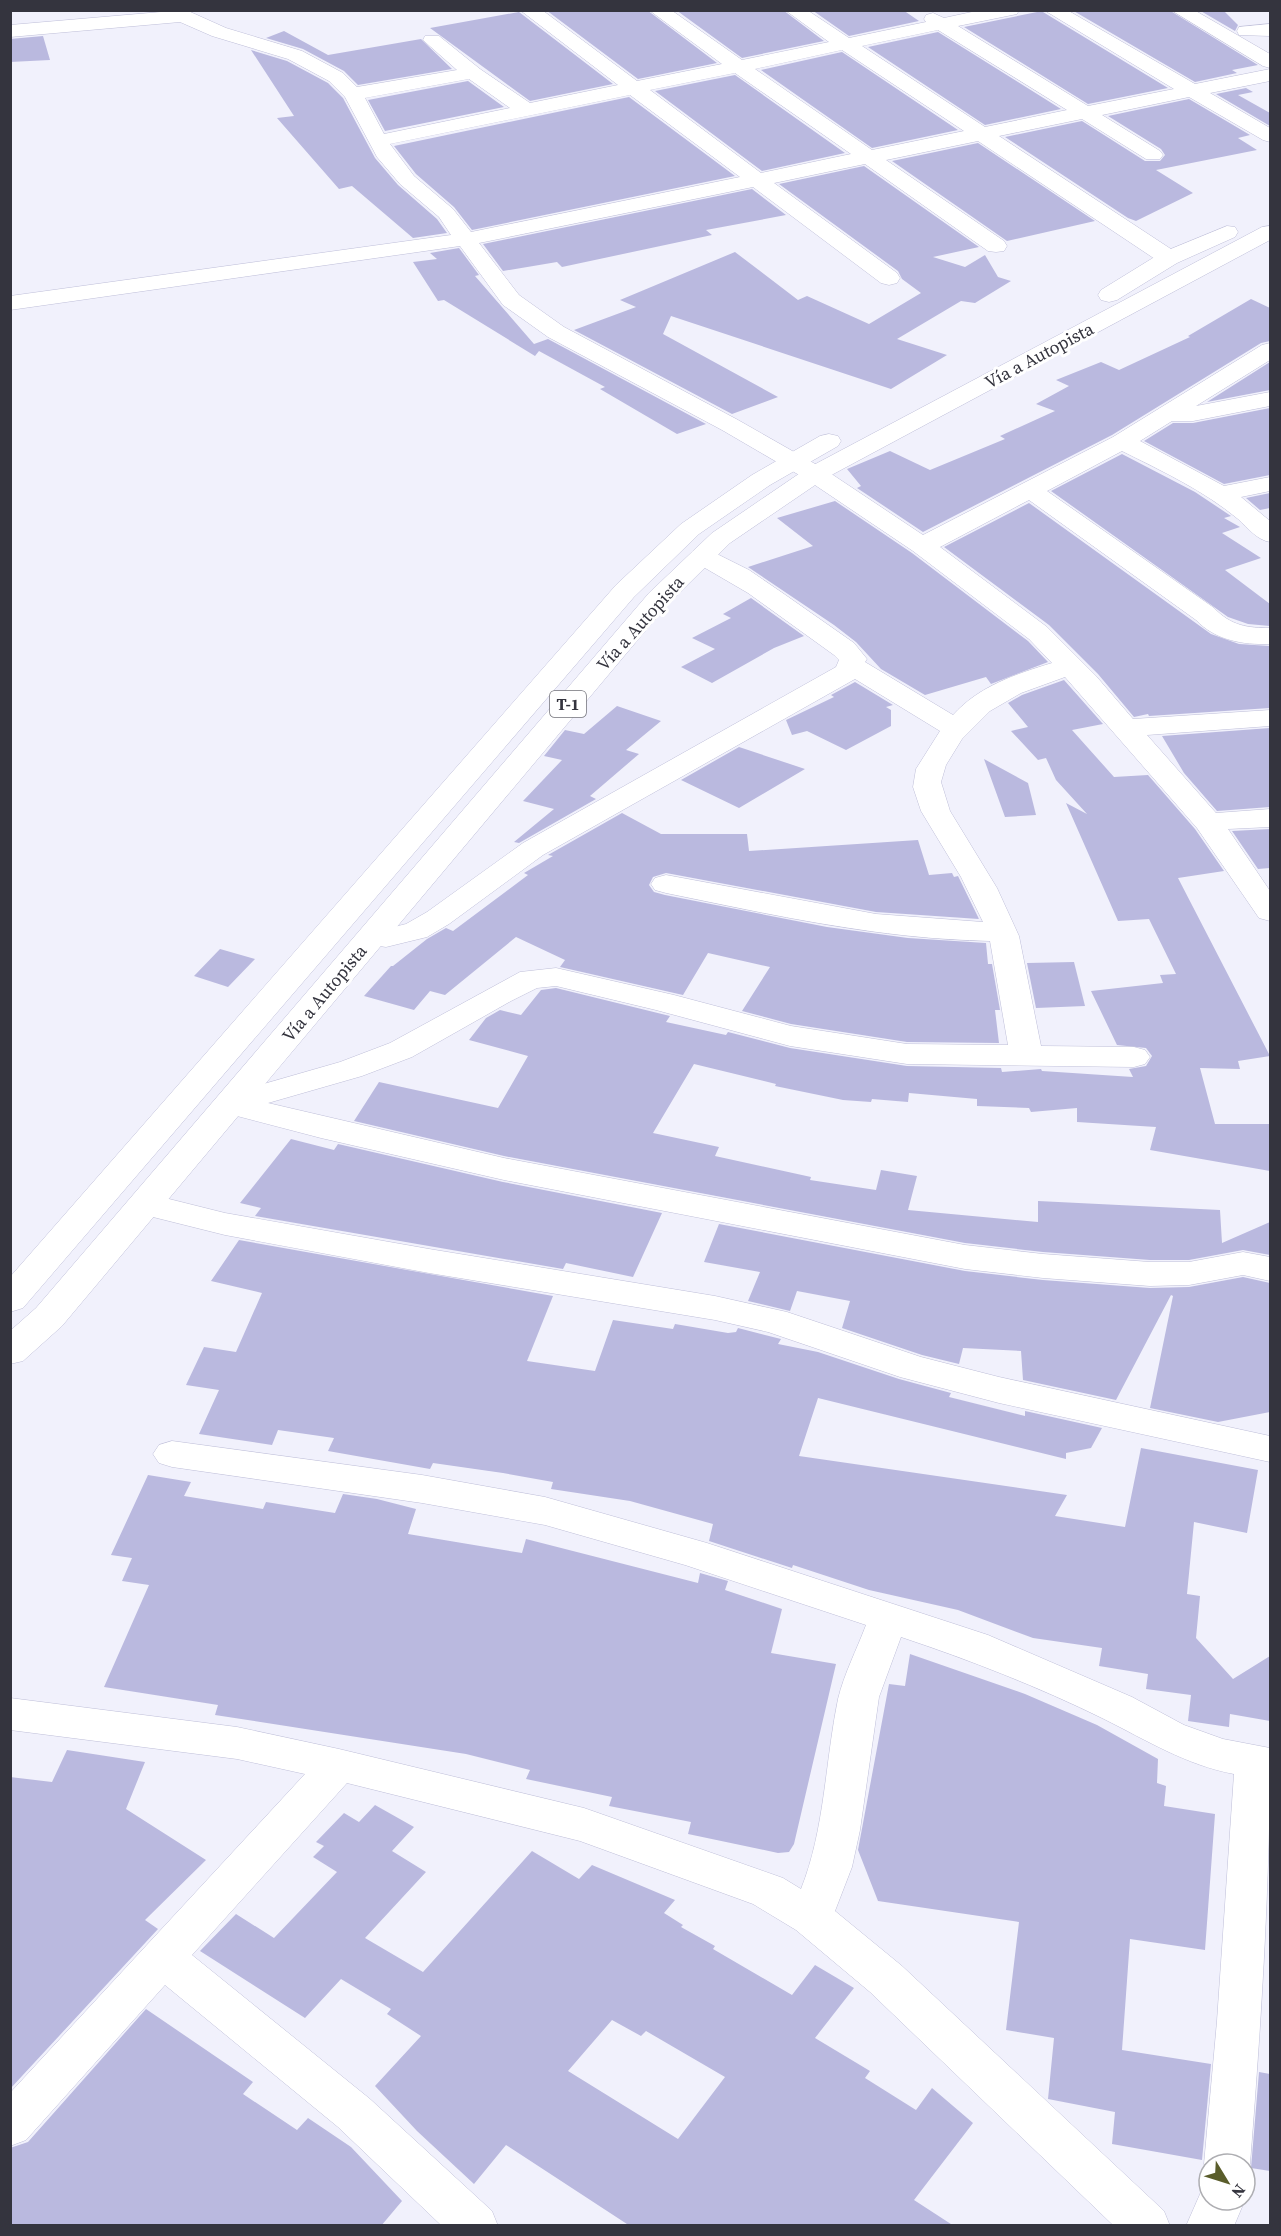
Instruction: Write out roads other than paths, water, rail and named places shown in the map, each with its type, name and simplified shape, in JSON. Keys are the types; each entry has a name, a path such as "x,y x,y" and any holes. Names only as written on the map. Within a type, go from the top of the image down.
{"main road":[{"path":"529,10 889,278"},
{"path":"658,10 996,246"},
{"path":"794,10 1169,258"},
{"path":"919,10 1153,155"},
{"path":"377,141 1010,10"},
{"path":"1053,10 1270,136"},
{"path":"1180,10 1244,33 1270,30"},
{"path":"10,31 175,13 219,32 295,55 336,77 353,94 384,153 407,180 446,213 510,300 556,332 730,425 803,468 922,546 1038,633 1071,666 1208,822 1270,912"},
{"path":"1244,33 1270,62"},
{"path":"432,40 473,73 526,110"},
{"path":"353,94 473,73"},
{"path":"10,303 467,239 1270,75"},
{"name":"Vía a Autopista","path":"10,1300 625,591 690,529 1104,298 1169,258 1270,214"},
{"name":"Vía a Autopista","path":"10,1353 49,1317 658,599 721,538 803,468 1270,232"},
{"path":"922,546 1122,442 1270,350"},
{"path":"1168,413 1193,414 1270,399"},
{"path":"1122,442 1200,481 1242,508 1270,535"},
{"path":"1220,494 1270,484"},
{"path":"1030,490 1205,614 1219,627 1240,635 1270,636"},
{"path":"371,937 386,938 416,931 438,918 533,849 848,672 853,660 844,648 751,581 727,566 702,556"},
{"path":"852,666 956,728"},
{"path":"1026,1057 1021,1014 1002,932 972,870 935,810 926,785 928,770 956,728 975,708 1000,691 1071,666"},
{"path":"1124,728 1270,717"},
{"path":"1208,822 1270,818"},
{"path":"666,884 809,913 891,926 954,932 1002,932"},
{"path":"230,1104 351,1069 401,1050 531,979 556,976 653,999 790,1036 907,1054 1134,1057"},
{"path":"230,1104 373,1140 551,1178 965,1257 1032,1266 1157,1275 1202,1272 1237,1263 1259,1264 1270,1269"},
{"path":"145,1204 225,1224 725,1310 774,1321 913,1368 988,1387 1270,1449"},
{"path":"172,1454 422,1489 544,1510 693,1554 974,1646 1118,1708 1179,1740 1219,1755 1263,1763 1228,2152"},
{"path":"811,1917 836,1849 859,1697 888,1618"},
{"path":"10,1714 237,1743 339,1765 584,1824 768,1892 811,1917 886,1978 1147,2226"},
{"path":"10,2126 339,1765"},
{"path":"163,1956 354,2113 475,2226"},
{"path":"1210,2226 1216,2212"}]}
